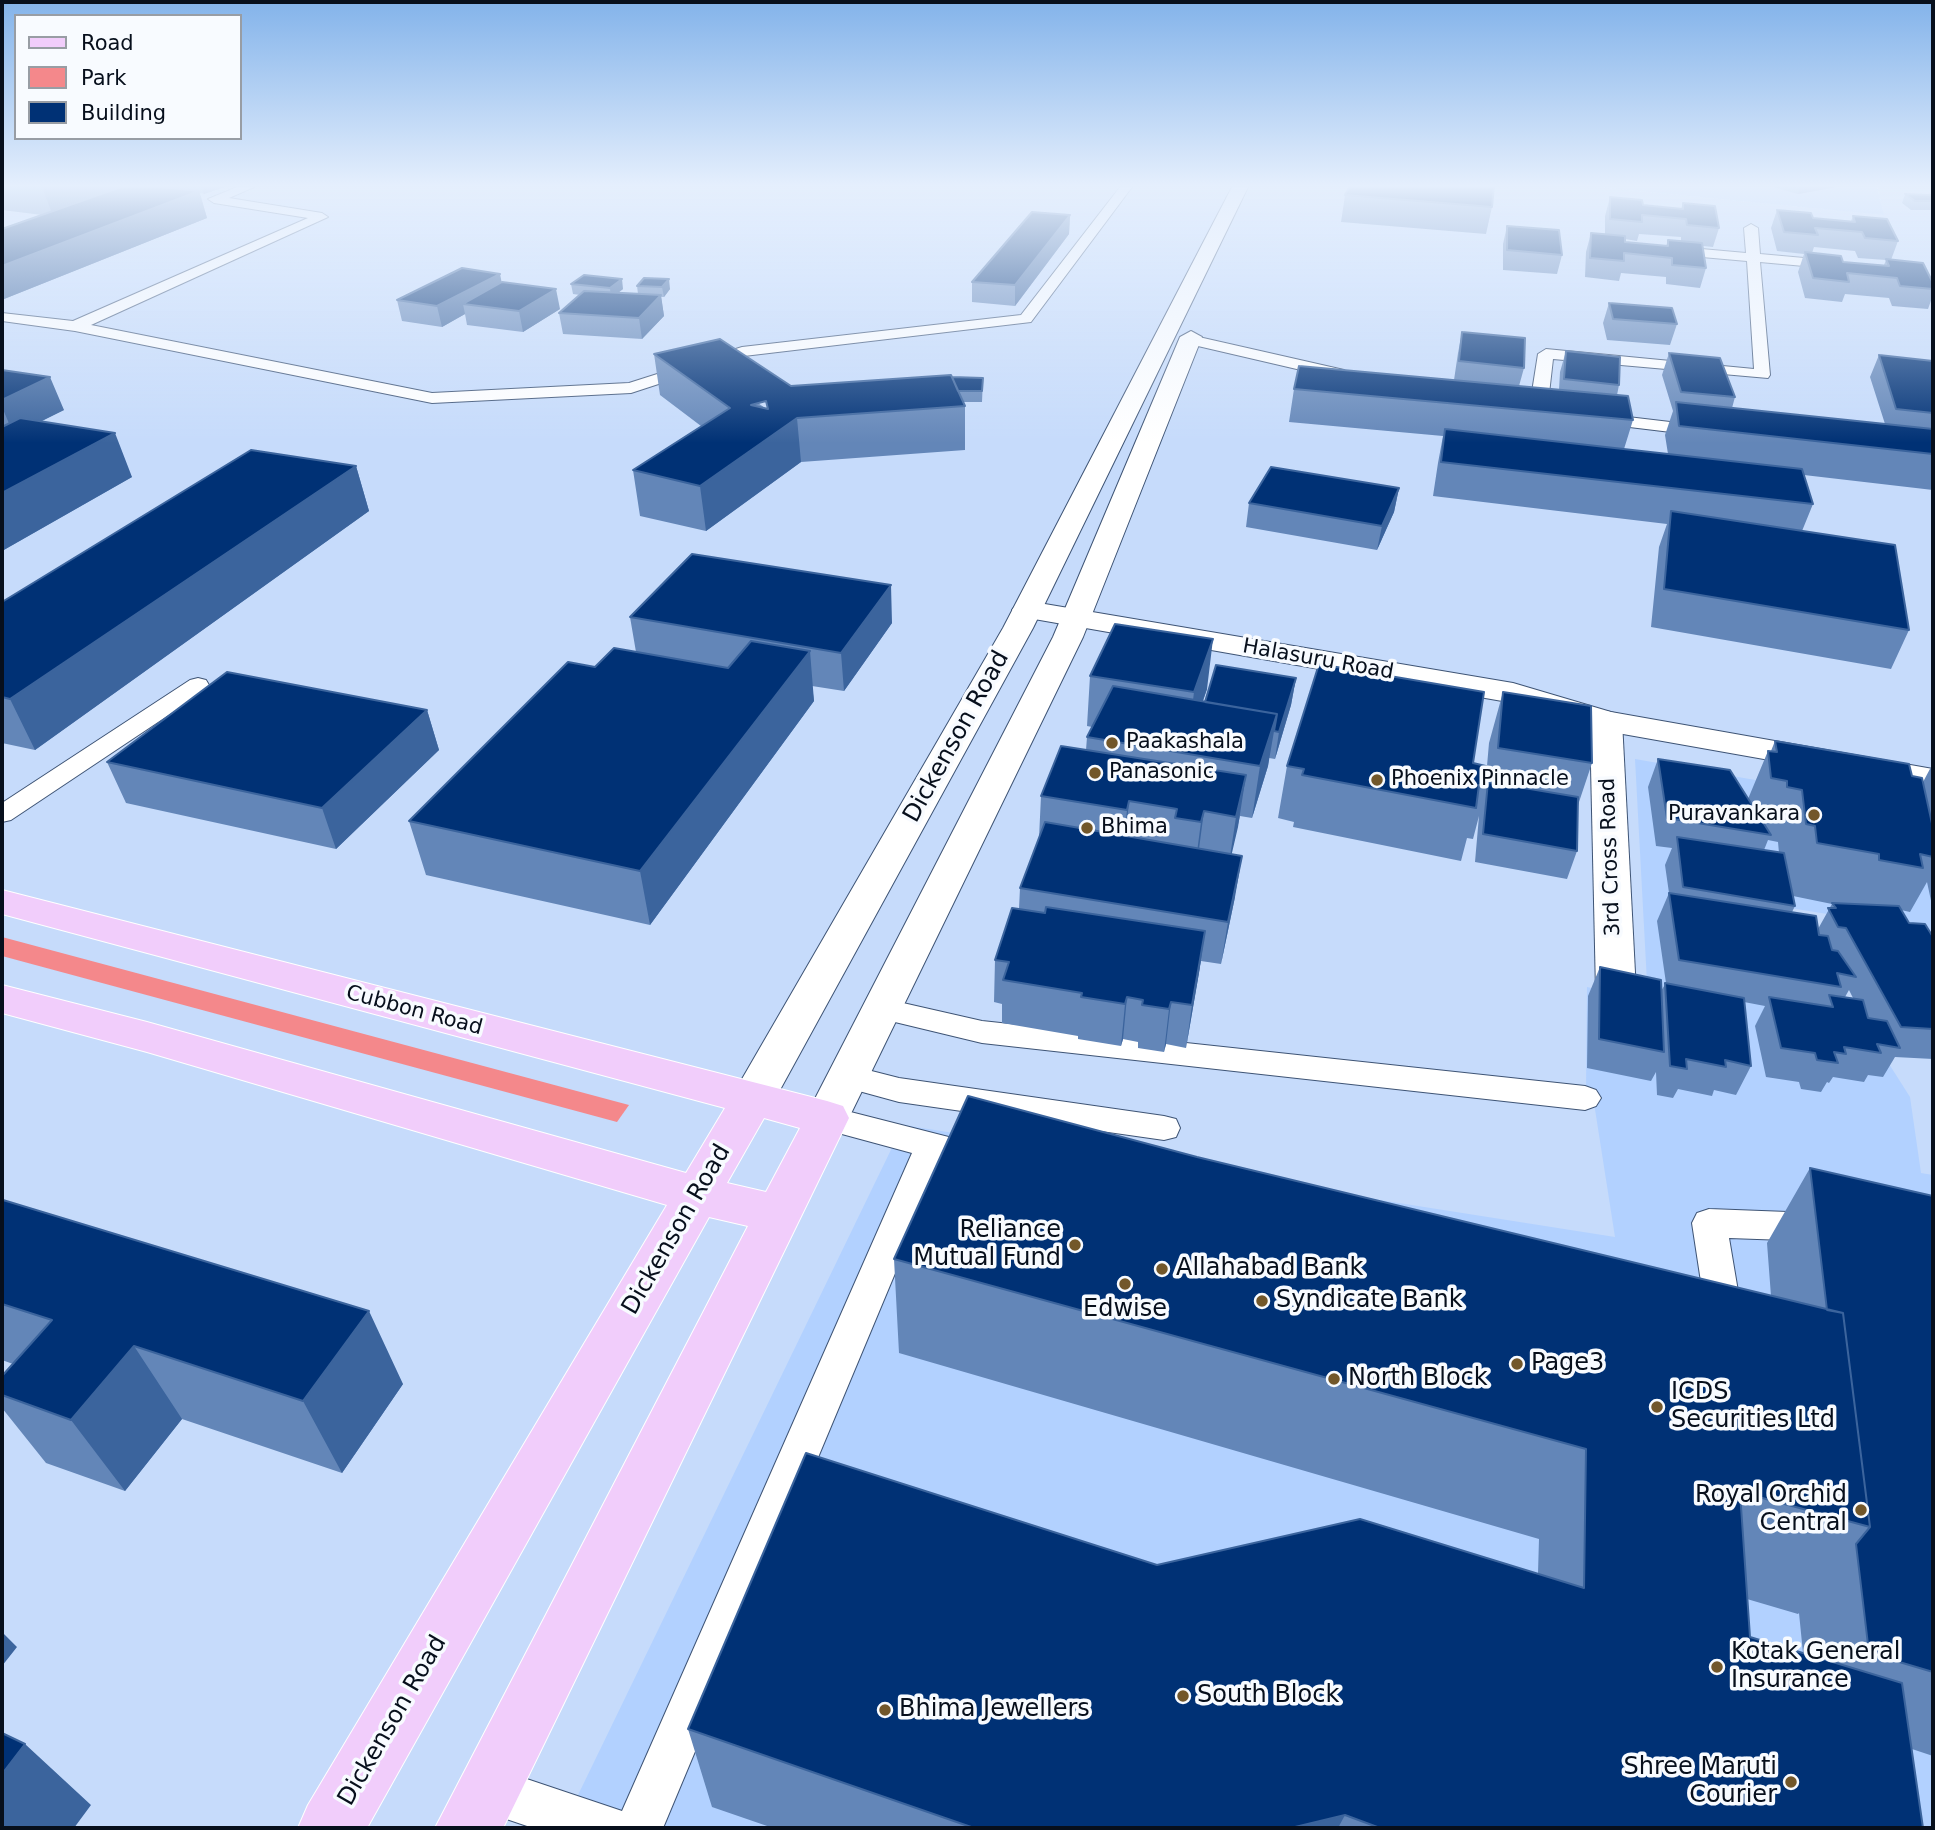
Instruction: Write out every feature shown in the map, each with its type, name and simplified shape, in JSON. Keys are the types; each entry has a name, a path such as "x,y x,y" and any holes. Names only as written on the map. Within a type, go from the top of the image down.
{"main road":[{"name":"Dickenson Road","path":"331,1828 753,1098 1023,619 1116,429 1202,272"},
{"path":"478,1809 780,1215 1071,628 1202,316"},
{"name":"Dickenson Road","path":"1023,619 1071,628"},
{"name":"Halasuru Road","path":"1071,628 1521,719 1606,721 1933,779"},
{"name":"3rd Cross Road","path":"1606,721 1616,992"},
{"name":"Cubbon Road","path":"2,902 827,1118"},
{"path":"2,999 160,1041 697,1195 780,1215"}],"lane":[{"path":"75,326 196,272"},
{"path":"2,317 75,326 432,398 631,388 742,352 1026,319 1061,272"},
{"path":"1515,408 1546,412 1546,354 1762,375 1754,272"},
{"path":"1190,340 1367,381"},
{"path":"1582,417 1717,433"},
{"path":"2,814 198,685"},
{"path":"881,1009 982,1032 1585,1098"},
{"path":"848,1077 899,1090 1164,1128"},
{"path":"827,1118 1013,1166"},
{"path":"639,1828 932,1146"},
{"path":"1703,1341 1730,1348 1709,1223 1842,1230"},
{"path":"478,1809 606,1828"}],"shaded area":[{"path":"1635,759 1933,811 1933,931 1790,908 1910,1097 1921,1173 1933,1175 1933,1828 562,1828 903,1125 1615,1237 1594,1103 1586,1090 1587,987 1648,1001"}],"green space":[{"path":"2,937 629,1105 617,1122 2,956"}],"building":[{"path":"453,272 500,274 437,306 397,300"},
{"path":"980,272 1025,272 1015,285 972,282"},
{"path":"1811,272 1928,272 1933,289 1900,286 1897,278 1847,273 1849,282 1813,278"},
{"path":"584,275 622,279 610,288 571,284"},
{"path":"644,278 669,279 662,287 637,286"},
{"path":"502,282 556,289 519,311 463,304"},
{"path":"584,291 661,295 639,318 559,313"},
{"path":"1609,303 1672,308 1677,324 1613,319"},
{"path":"1462,332 1525,338 1524,368 1459,361"},
{"path":"720,339 791,386 951,375 965,406 797,418 700,486 633,470 730,408 654,354","holes":["766,401 768,409 751,405"]},
{"path":"1566,351 1620,357 1619,385 1564,379"},
{"path":"1669,353 1720,358 1735,397 1681,392"},
{"path":"1879,355 1933,361 1933,413 1896,409"},
{"path":"1299,366 1628,396 1633,420 1294,389"},
{"path":"2,370 50,377 2,400"},
{"path":"952,377 983,378 982,391 958,391"},
{"path":"1676,402 1933,429 1933,454 1679,426"},
{"path":"20,418 115,433 2,493 2,427"},
{"path":"1445,429 1802,469 1813,504 1441,462"},
{"path":"251,450 356,466 10,699 2,697 2,602"},
{"path":"1271,467 1399,488 1382,526 1249,503"},
{"path":"1671,511 1895,545 1909,630 1664,589"},
{"path":"692,554 891,585 841,653 630,617"},
{"path":"1115,624 1213,639 1194,692 1090,676"},
{"path":"751,641 810,651 640,871 409,821 568,662 595,667 614,648 728,668"},
{"path":"1319,664 1484,692 1473,763 1490,767 1488,787 1479,785 1476,808 1302,775 1304,769 1287,766"},
{"path":"1216,665 1296,678 1279,732 1274,731 1277,714 1205,702"},
{"path":"227,672 427,710 322,808 107,762"},
{"path":"1113,686 1277,714 1260,766 1087,737"},
{"path":"1503,692 1591,706 1592,763 1498,748"},
{"path":"1775,741 1909,764 1912,776 1922,778 1933,828 1933,857 1920,854 1923,868 1879,860 1879,854 1817,843 1815,826 1806,824 1802,790 1787,787 1787,781 1771,778 1768,751 1777,752"},
{"path":"1061,746 1246,775 1236,817 1204,811 1201,822 1175,818 1177,809 1129,801 1127,810 1041,796"},
{"path":"1658,759 1730,770 1771,835 1667,818"},
{"path":"1488,782 1578,797 1577,851 1483,834"},
{"path":"1045,822 1242,856 1228,922 1020,888"},
{"path":"1677,837 1784,853 1795,906 1683,887"},
{"path":"1669,893 1816,916 1819,935 1828,936 1832,950 1838,951 1856,977 1837,973 1841,987 1679,960"},
{"path":"1832,903 1899,906 1909,923 1925,924 1933,937 1933,1029 1901,1027 1846,928 1838,927 1828,908 1836,908"},
{"path":"1046,907 1205,931 1192,1005 1171,1002 1169,1009 1142,1005 1143,1000 1127,997 1125,1004 1081,997 1082,993 1003,980 1009,962 995,960 1012,908 1045,913"},
{"path":"1600,967 1661,980 1664,1052 1599,1039"},
{"path":"1665,983 1744,998 1751,1066 1725,1060 1726,1067 1686,1059 1687,1069 1670,1066"},
{"path":"1829,995 1863,1000 1868,1018 1887,1021 1900,1048 1877,1044 1881,1053 1844,1047 1846,1054 1834,1052 1838,1063 1817,1060 1815,1053 1781,1048 1769,997 1833,1007"},
{"path":"968,1096 1197,1157 1843,1313 1870,1527 1740,1492 1750,1637 1902,1683 1923,1828 1380,1828 1345,1815 1291,1828 974,1828 688,1729 806,1453 1157,1565 1360,1519 1584,1588 1586,1449 894,1259"},
{"path":"1810,1168 1933,1196 1933,1672 1869,1653 1856,1544 1870,1527 1843,1313 1827,1310"},
{"path":"3,1200 369,1311 303,1401 134,1346 71,1420 2,1395 2,1376 52,1320 2,1304"},
{"path":"2,1733 25,1744 2,1774"}],"place":[{"name":"Paakashala","path":"1112,743"},
{"name":"Panasonic","path":"1095,773"},
{"name":"Phoenix Pinnacle","path":"1377,780"},
{"name":"Puravankara","path":"1814,815"},
{"name":"Bhima","path":"1087,828"},
{"name":"Reliance Mutual Fund","path":"1075,1245"},
{"name":"Allahabad Bank","path":"1162,1269"},
{"name":"Edwise","path":"1125,1284"},
{"name":"Syndicate Bank","path":"1262,1301"},
{"name":"Page3","path":"1517,1364"},
{"name":"North Block","path":"1334,1379"},
{"name":"ICDS Securities Ltd","path":"1657,1407"},
{"name":"Royal Orchid Central","path":"1861,1510"},
{"name":"Kotak General Insurance","path":"1717,1667"},
{"name":"South Block","path":"1183,1696"},
{"name":"Bhima Jewellers","path":"885,1710"},
{"name":"Shree Maruti Courier","path":"1791,1782"}]}
